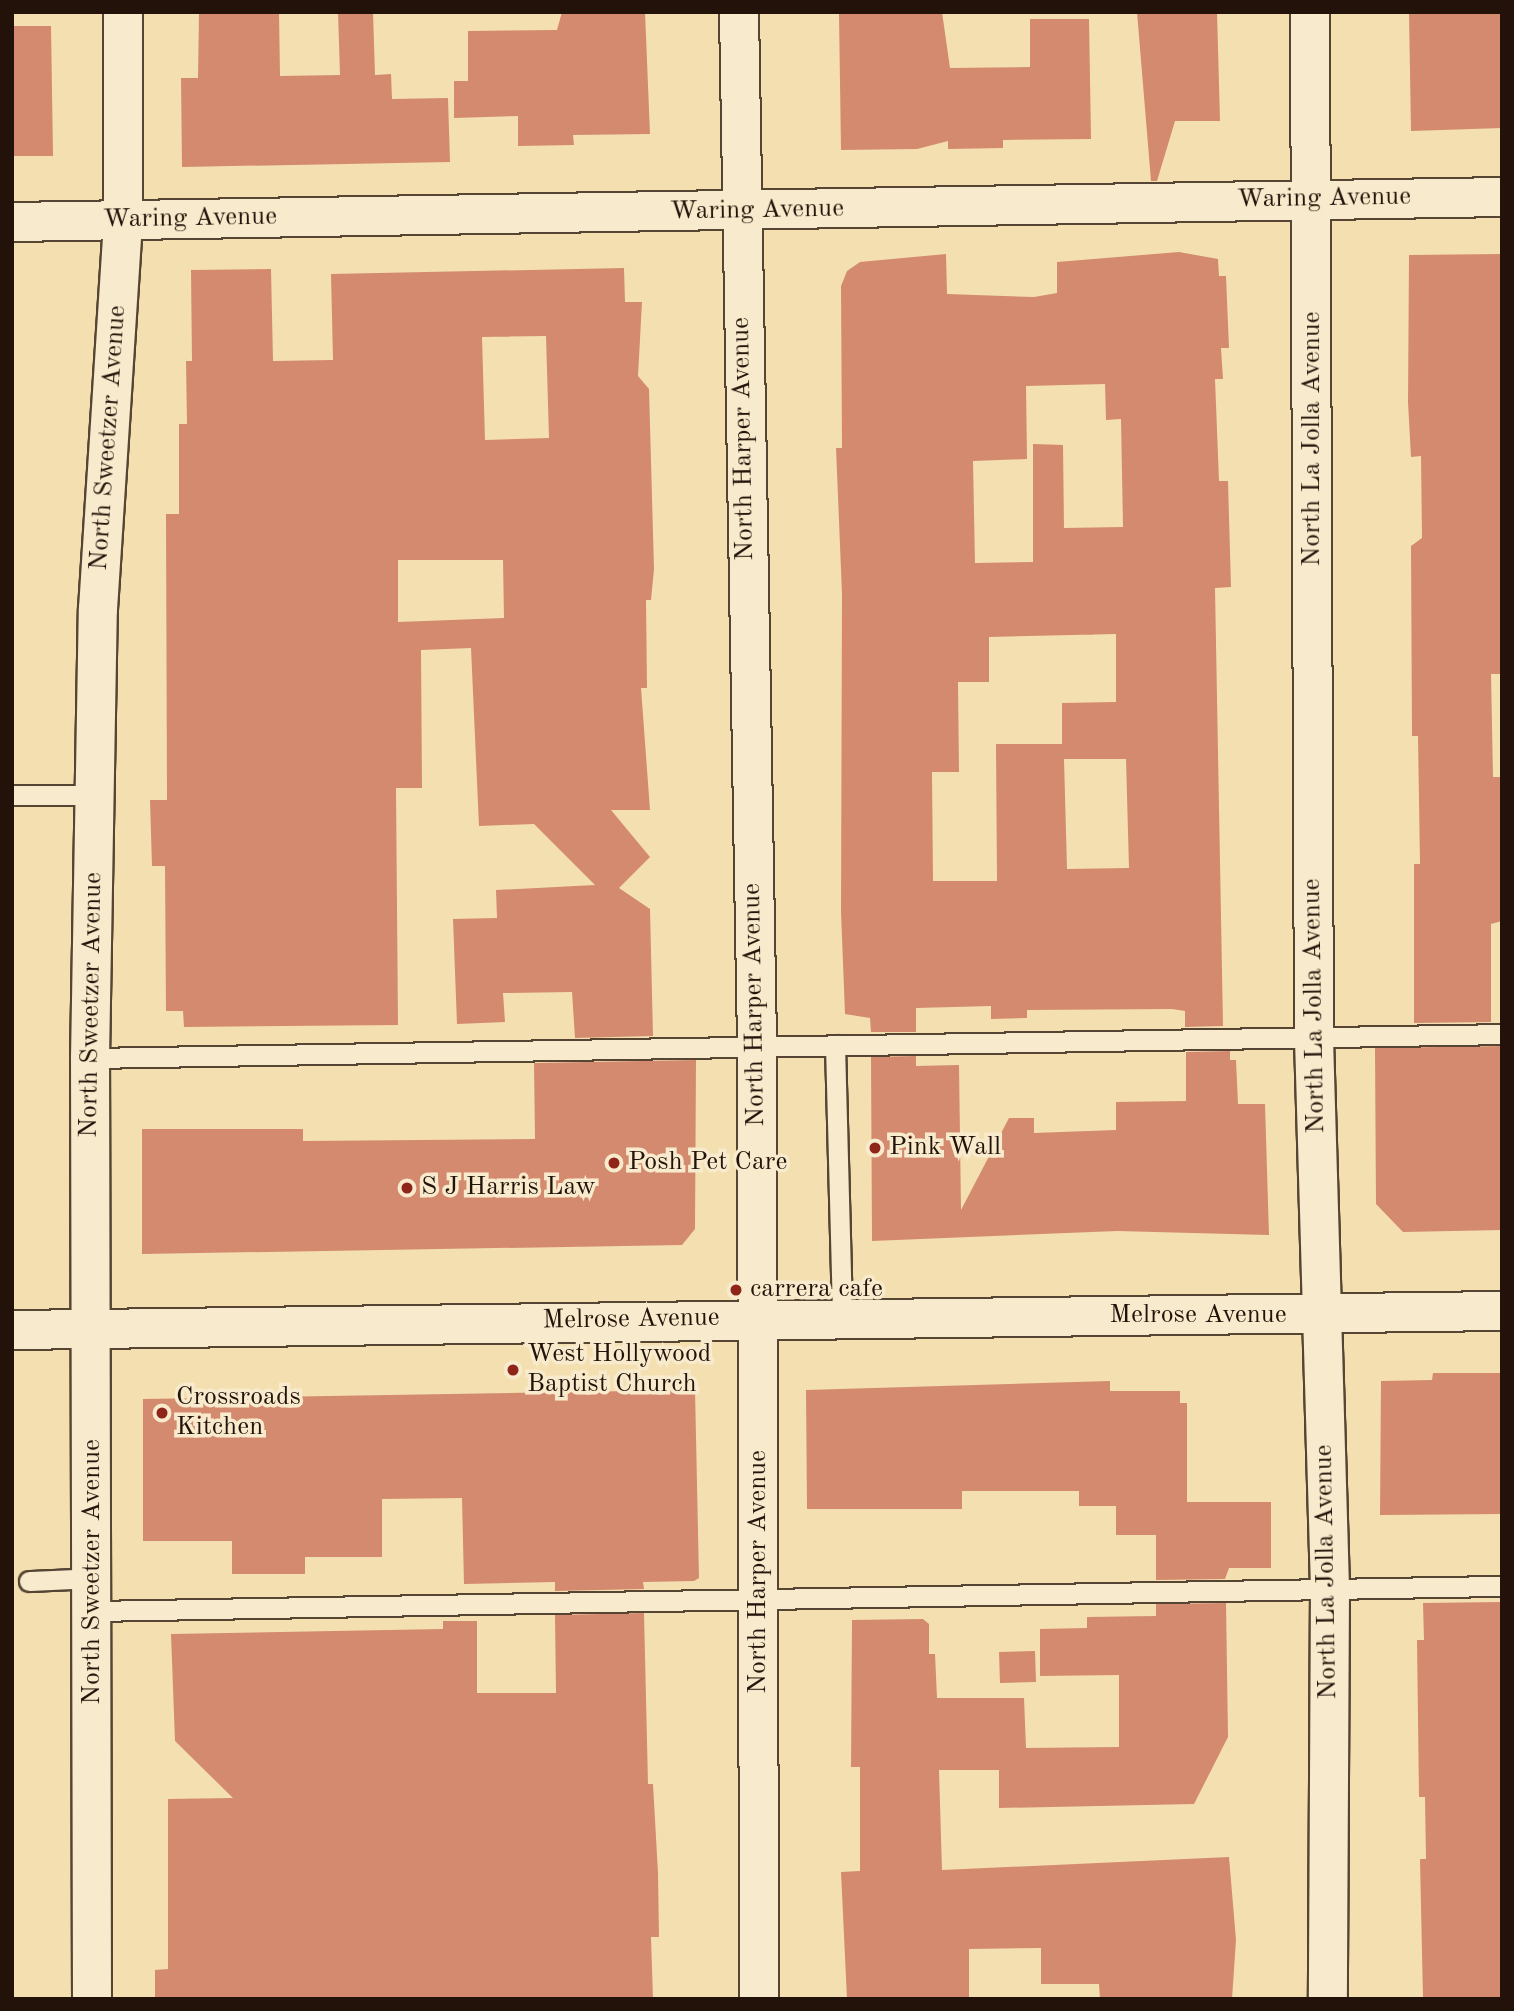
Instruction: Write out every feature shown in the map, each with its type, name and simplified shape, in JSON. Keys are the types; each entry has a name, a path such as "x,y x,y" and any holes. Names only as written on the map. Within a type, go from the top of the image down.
{"street":[{"name":"North Sweetzer Avenue","path":"92,1999 94,1595 90,1058 94,795 98,609 123,220 123,12"},
{"name":"North Harper Avenue","path":"740,12 739,211 757,1045 760,1600 758,1999"},
{"name":"North La Jolla Avenue","path":"1310,12 1314,1039 1330,1589 1328,1999"},
{"name":"Waring Avenue","path":"12,222 1502,197"},
{"name":"Melrose Avenue","path":"12,1330 842,1317 1321,1316 1502,1311"}],"lane":[{"path":"12,795 94,795"},
{"path":"90,1058 1502,1034"},
{"path":"835,1045 842,1317"},
{"path":"29,1581 94,1595 760,1600 1502,1586"}],"building":[{"path":"199,12 279,12 280,76 340,75 338,12 373,12 375,75 391,74 392,99 448,98 450,162 182,167 181,78 198,78"},
{"path":"562,12 645,12 650,134 573,135 574,145 518,146 518,116 454,118 454,81 468,81 468,31 557,30"},
{"path":"942,12 950,68 1030,67 1030,19 1089,19 1091,139 1003,140 1003,148 948,149 948,141 917,149 841,150 839,14"},
{"path":"1137,12 1217,12 1220,121 1175,121 1157,181 1151,181"},
{"path":"1409,12 1502,12 1502,128 1411,131"},
{"path":"12,26 51,26 53,156 12,156"},
{"path":"1179,252 1218,259 1219,276 1226,276 1229,348 1221,348 1223,379 1215,379 1219,481 1228,481 1231,587 1215,588 1223,1026 1185,1027 1185,1011 1172,1009 1027,1010 1027,1018 991,1019 991,1006 916,1008 916,1032 871,1032 870,1018 845,1014 841,912 842,594 836,448 842,448 841,286 847,271 860,262 946,254 947,294 1034,297 1057,293 1057,262","holes":["1105,384 1106,420 1121,419 1123,527 1064,528 1063,445 1033,444 1033,562 975,563 973,461 1027,459 1026,386","1116,634 1116,702 1062,703 1062,744 996,744 997,881 933,881 932,772 959,772 958,682 989,682 989,637","1064,759 1126,759 1129,868 1067,869"]},
{"path":"1502,254 1502,674 1491,674 1493,777 1502,777 1502,921 1491,924 1491,1022 1414,1023 1414,864 1420,864 1418,736 1412,736 1411,546 1422,538 1421,456 1411,457 1408,402 1409,255"},
{"path":"624,268 625,302 642,302 638,376 649,389 654,569 651,600 646,600 647,688 641,688 650,810 611,810 650,857 619,888 650,909 653,1036 575,1038 572,992 503,993 505,1022 457,1024 453,919 497,918 496,890 595,885 534,824 479,826 471,648 421,650 422,788 396,788 398,1025 184,1027 183,1011 166,1011 165,866 152,866 150,800 167,800 166,514 179,514 179,424 187,424 186,361 192,361 191,270 271,269 273,361 333,360 331,274","holes":["546,336 549,438 485,440 482,337","398,560 503,560 504,618 398,622"]},
{"path":"1502,1046 1502,1230 1403,1232 1376,1204 1375,1048"},
{"path":"1230,1051 1230,1060 1236,1060 1238,1104 1265,1104 1269,1235 1117,1231 872,1241 871,1057 916,1056 916,1066 959,1065 961,1210 1009,1118 1034,1118 1034,1133 1116,1130 1116,1102 1186,1101 1186,1052"},
{"path":"696,1060 695,1229 682,1245 142,1254 142,1129 303,1129 303,1141 535,1139 534,1063"},
{"path":"1433,1373 1502,1373 1502,1514 1380,1515 1381,1381 1432,1380"},
{"path":"1110,1381 1110,1391 1180,1391 1180,1403 1187,1403 1187,1502 1271,1502 1271,1568 1229,1568 1225,1579 1156,1580 1156,1535 1116,1535 1116,1506 1079,1506 1079,1491 962,1491 962,1509 807,1509 806,1390"},
{"path":"695,1390 699,1578 694,1581 643,1582 644,1589 555,1591 555,1582 464,1584 462,1498 382,1499 382,1557 305,1557 305,1574 232,1574 232,1541 143,1541 143,1399"},
{"path":"1502,1602 1502,1999 1423,1999 1420,1859 1426,1859 1425,1797 1419,1797 1417,1640 1424,1640 1423,1603"},
{"path":"1226,1603 1228,1737 1194,1804 999,1808 999,1770 939,1770 942,1870 1229,1857 1236,1940 1232,1999 1100,1999 1099,1984 1041,1984 1041,1948 969,1949 969,1999 847,1999 841,1872 860,1871 860,1767 851,1767 852,1620 923,1619 929,1624 929,1654 935,1654 937,1698 1024,1698 1026,1748 1119,1747 1119,1675 1040,1676 1040,1629 1087,1628 1087,1617 1156,1616 1156,1604"},
{"path":"644,1613 648,1784 653,1784 658,1873 659,1937 651,1937 653,1999 155,1999 155,1970 168,1969 168,1799 233,1798 175,1741 171,1634 443,1629 443,1621 477,1621 477,1693 556,1693 555,1615"},
{"path":"1035,1651 1036,1682 1000,1683 999,1652"}],"place":[{"name":"Pink Wall","path":"875,1148"},
{"name":"Posh Pet Care","path":"614,1163"},
{"name":"S J Harris Law","path":"407,1188"},
{"name":"carrera cafe","path":"736,1290"},
{"name":"West Hollywood Baptist Church","path":"513,1370"},
{"name":"Crossroads Kitchen","path":"162,1413"}]}
